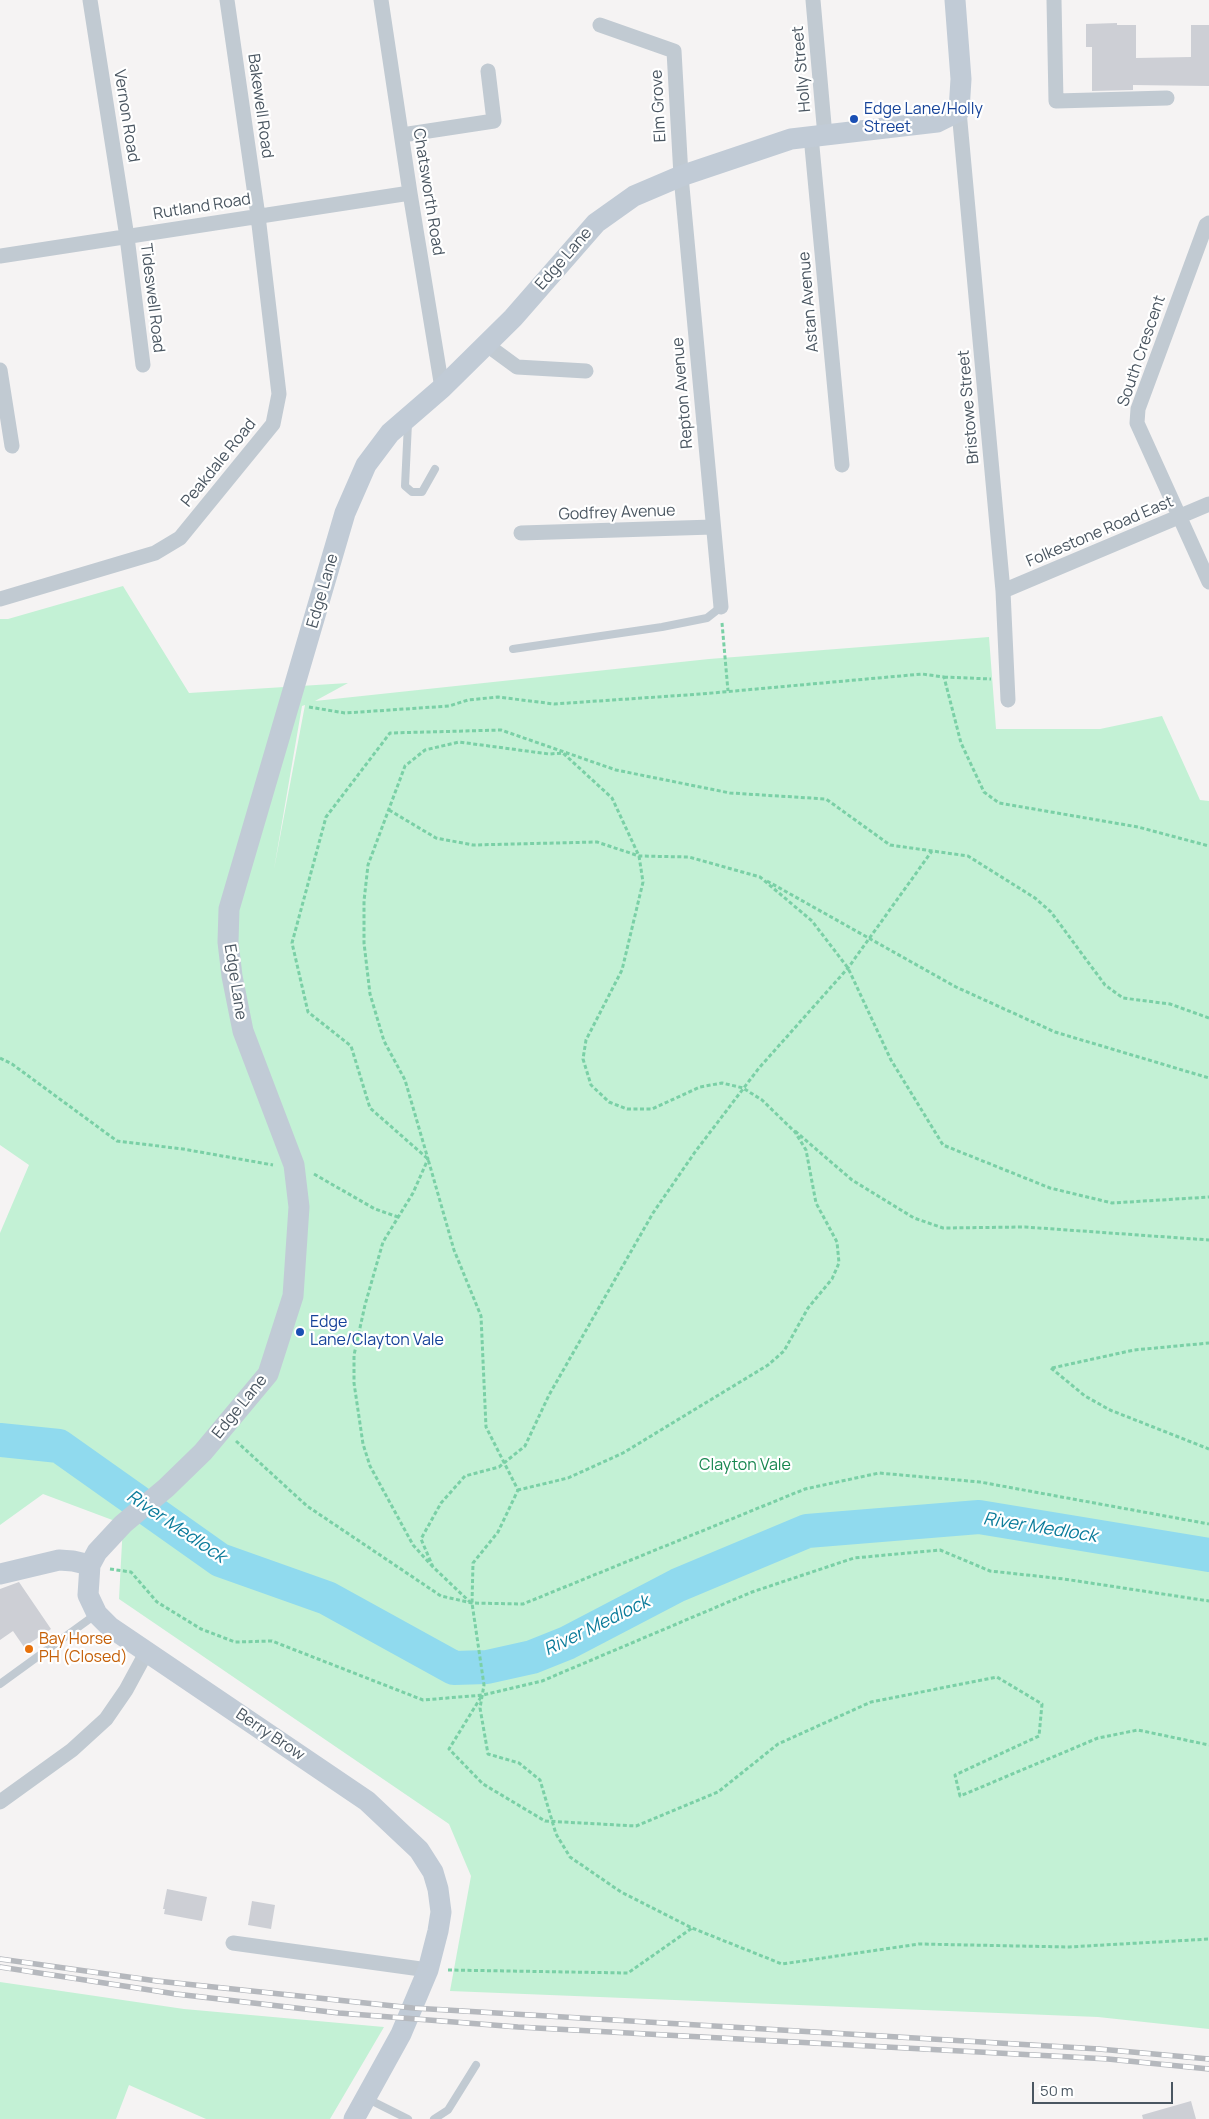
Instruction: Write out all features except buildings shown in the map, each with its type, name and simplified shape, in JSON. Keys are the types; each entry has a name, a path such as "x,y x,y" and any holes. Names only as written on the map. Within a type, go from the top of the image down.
{"street":[{"name":"Vernon Road","path":"90,0 127,236"},
{"name":"Bakewell Road","path":"227,0 258,216"},
{"name":"Chatsworth Road","path":"381,0 442,388"},
{"name":"Holly Street","path":"813,0 818,136"},
{"path":"955,0 961,79 959,111"},
{"path":"1054,0 1056,100 1167,98"},
{"name":"Elm Grove","path":"600,25 674,51 681,176"},
{"path":"402,135 494,121 488,71"},
{"name":"Edge Lane","path":"123,1524 166,1488 204,1452 268,1374 293,1296 300,1207 294,1165 243,1031 232,976 228,942 229,909 346,513 366,465 390,433 442,388 513,318 596,223 634,196 681,176 791,139 937,122 959,111"},
{"name":"Bristowe Street","path":"959,111 1003,591 1008,700"},
{"name":"Astan Avenue","path":"818,136 842,465"},
{"name":"Repton Avenue","path":"681,176 721,607"},
{"name":"Rutland Road","path":"0,256 410,193"},
{"name":"Peakdale Road","path":"0,599 155,553 180,538 273,424 279,394 258,216"},
{"name":"South Crescent","path":"1209,223 1206,225 1138,409 1137,423 1209,582"},
{"name":"Tideswell Road","path":"127,236 143,365"},
{"path":"487,345 516,367 586,371"},
{"path":"0,370 12,446"},
{"name":"Folkestone Road East","path":"1003,591 1180,518 1209,504"},
{"name":"Godfrey Avenue","path":"521,533 713,527"},
{"name":"Berry Brow","path":"123,1524 97,1552 90,1566 88,1595 97,1614 110,1627 146,1653 367,1801 419,1850 433,1872 438,1889 441,1912 428,1970 401,2034 354,2119"},
{"path":"0,1574 59,1560 73,1560 90,1566"},
{"path":"0,1802 72,1750 106,1719 126,1690 146,1653"},
{"path":"233,1943 428,1970"}],"lane":[{"path":"408,418 405,486 412,492 422,492 435,468"},
{"path":"513,649 662,627 707,618 721,607"},
{"path":"0,1684 97,1614"},
{"path":"434,2119 448,2110 476,2066"},
{"path":"366,2098 408,2119"}],"path":[{"path":"721,607 728,691"},
{"path":"290,703 345,713 449,706 468,700 498,697 554,704 922,674 988,679 1007,677"},
{"path":"944,677 961,743 984,792 999,803 1138,827 1209,846"},
{"path":"428,1159 370,1108 350,1046 308,1012 292,943 326,817 390,733 501,730 616,770 730,793 826,799 890,845 968,856 1035,898 1051,912 1105,984 1123,998 1170,1004 1209,1018"},
{"path":"459,742 549,754 563,753 612,798 639,856 643,882 622,970 586,1040 584,1059 591,1085 609,1102 627,1109 652,1109 700,1087 722,1083 743,1088 762,1100 795,1132 806,1150 816,1203 836,1242 839,1263 832,1279 808,1308 784,1351 768,1364 623,1453 568,1478 518,1490 486,1427 482,1316 454,1250 405,1080 384,1041 370,994 364,943 364,901 368,864 405,766 424,750 459,742"},
{"path":"389,810 436,838 472,846 597,842 639,856 689,857 760,877 956,987 1055,1032 1209,1078"},
{"path":"433,1567 421,1540 441,1503 465,1476 499,1467 525,1446 549,1395 653,1213 743,1088 848,968 932,851"},
{"path":"760,877 812,920 848,968 891,1060 944,1145 1050,1188 1112,1202 1209,1197"},
{"path":"0,1058 12,1064 117,1141 183,1149 268,1165 294,1165 325,1179 376,1209 398,1217"},
{"path":"776,1114 852,1180 914,1218 943,1228 1025,1227 1209,1240"},
{"path":"428,1159 413,1193 383,1242 365,1305 354,1355 354,1383 363,1444 370,1466 413,1545 433,1567 472,1603"},
{"path":"1209,1343 1134,1350 1051,1368 1085,1396 1110,1410 1209,1449"},
{"path":"223,1428 307,1506 441,1596 472,1603 523,1604 805,1489 879,1473 980,1482 1209,1524"},
{"path":"518,1490 498,1532 473,1563 472,1603 480,1646 484,1685 480,1708 488,1754 519,1763 540,1780 556,1834 570,1857 621,1892 692,1928 782,1964 918,1944 1069,1947 1209,1940"},
{"path":"90,1566 131,1572 157,1602 201,1630 235,1642 272,1641 423,1700 483,1694 542,1681 752,1592 854,1558 940,1550 990,1572 1064,1579 1209,1601"},
{"path":"483,1694 449,1749 483,1784 545,1821 636,1826 718,1792 778,1744 871,1702 997,1677 1042,1704 1039,1736 955,1775 960,1796 1098,1738 1138,1730 1209,1745"},
{"path":"428,1970 628,1973 692,1928"}],"green space":[{"name":"Clayton Vale","path":"123,586 189,693 348,683 315,701 709,659 989,637 996,729 1100,729 1162,716 1200,800 1209,801 1209,2029 1098,2017 450,1991 471,1876 449,1824 119,1599 123,1524 43,1494 0,1525 0,1233 29,1165 0,1145 0,619 8,619","holes":["305,705 274,869 302,706"]},
{"path":"0,1982 184,2009 384,2027 330,2119 206,2119 129,2085 116,2119 0,2119"}],"waterway":[{"name":"River Medlock","path":"0,1440 59,1446 220,1560 327,1598 454,1668 487,1667 532,1657 567,1643 678,1585 807,1531 979,1517 1209,1555"}],"railway":[{"path":"0,1959 157,1981 413,2008 1099,2049 1209,2059"},
{"path":"0,1967 176,1994 339,2013 518,2027 1108,2059 1209,2069"}],"place":[{"name":"Edge Lane/Holly Street","path":"854,119"},
{"name":"Edge Lane/Clayton Vale","path":"300,1332"},
{"name":"Bay Horse PH (Closed)","path":"29,1649"}]}
